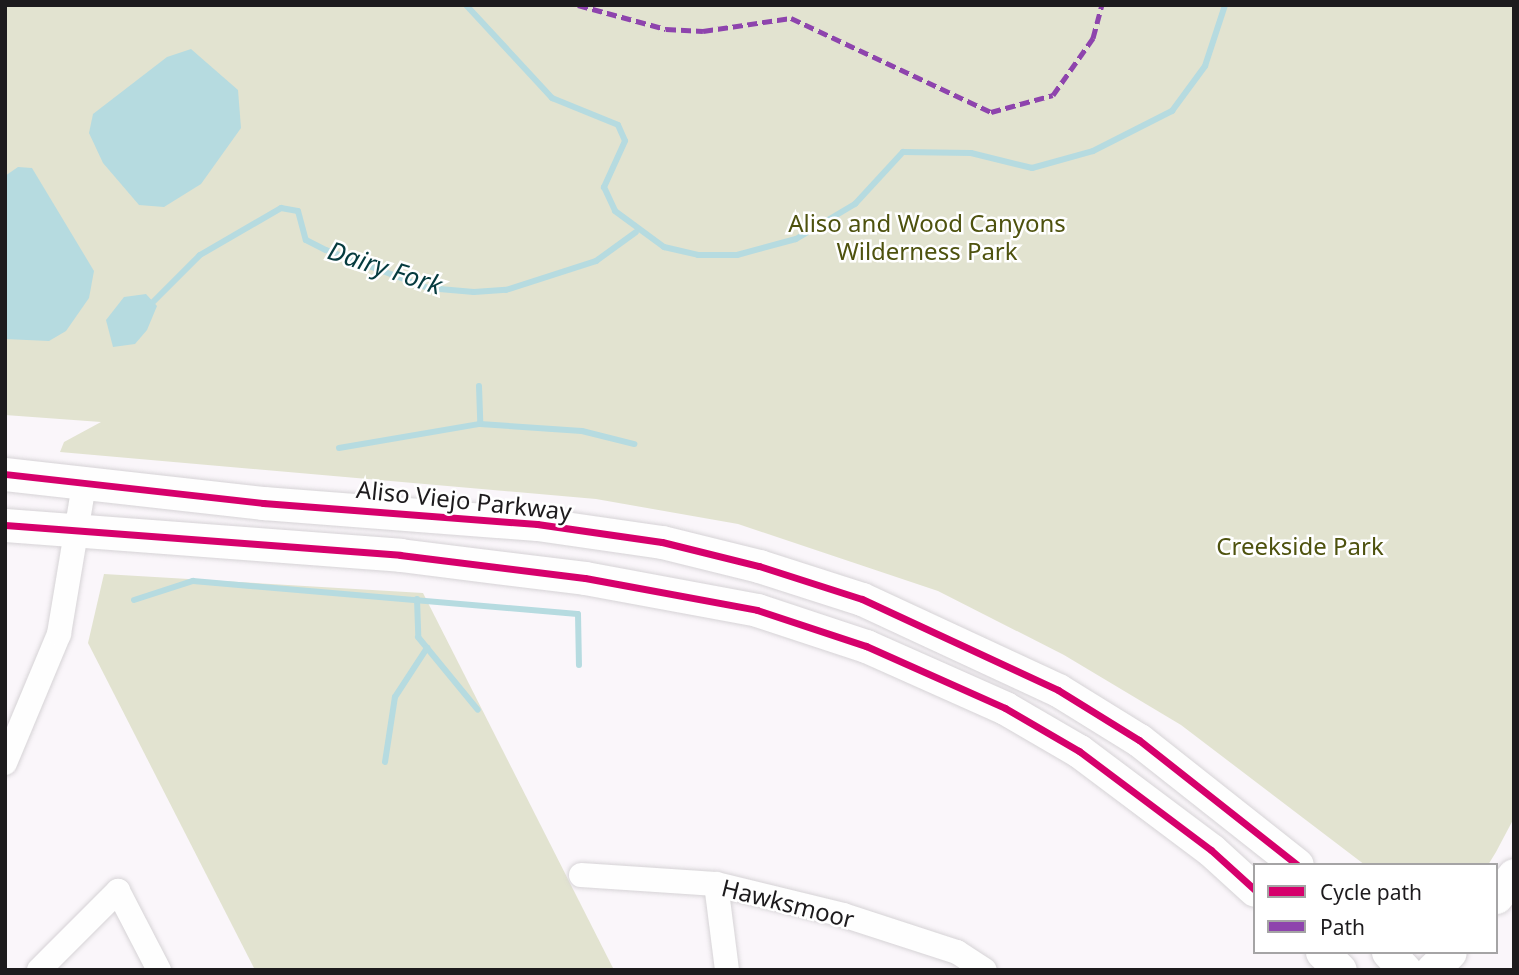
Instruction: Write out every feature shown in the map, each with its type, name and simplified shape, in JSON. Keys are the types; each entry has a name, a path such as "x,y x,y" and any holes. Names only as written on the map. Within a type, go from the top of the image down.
{"main road":[{"name":"Aliso Viejo Parkway","path":"5,474 84,485 537,524 662,542 797,578 961,640 1058,690 1139,740 1294,863"},
{"path":"5,525 79,535 400,555 585,578 757,610 866,646 1005,708 1079,751 1211,850 1253,888"},
{"path":"1498,895 1514,875"},
{"path":"1324,954 1340,970"},
{"path":"1390,954 1405,970"},
{"path":"1432,970 1448,954"}],"street":[{"path":"5,763 59,634 79,535 84,485"},
{"name":"Hawksmoor","path":"581,875 716,884 843,915 957,952 985,970"},
{"path":"716,884 727,970"},
{"path":"39,970 118,891 159,970"}],"green space":[{"path":"5,5 1514,5 1514,818 1489,863 1362,863 1181,725 1064,655 938,591 738,524 596,499 60,452 64,442 101,422 5,415"},
{"path":"104,574 423,593 614,970 255,970 88,643"}],"water":[{"path":"191,49 238,90 241,128 201,184 164,207 139,205 103,163 89,133 93,114 167,57"},
{"path":"18,167 32,168 94,271 89,298 66,331 49,341 5,339 5,176"},
{"path":"146,294 157,306 147,330 135,344 113,347 106,320 124,297"}],"waterway":[{"path":"466,5 552,98 618,125 625,141 604,187 615,211 664,247 698,255 737,255 796,239 855,204 903,152 971,153 1032,168 1093,151 1172,111 1205,66 1225,5"},
{"name":"Dairy Fork","path":"151,304 200,255 281,208 298,211 306,240 326,250 428,288 474,292 506,290 596,261 636,232"},
{"path":"479,386 480,424 582,431 634,444"},
{"path":"339,448 480,424"},
{"path":"134,600 193,581 578,614 579,665"},
{"path":"417,599 418,637 478,710"},
{"path":"385,762 395,697 427,648"}],"marked path":[{"path":"578,5 666,29 703,31 791,18 991,112 1053,95 1093,38 1102,5"}],"cycle path":[{"path":"5,474 263,503 537,524 662,542 759,566 862,599 1058,690 1139,740 1294,863"},
{"path":"5,525 400,555 585,578 757,610 866,646 1005,708 1079,751 1211,850 1253,888"}],"park label":[{"name":"Aliso and Wood Canyons Wilderness Park","path":"927,237"},
{"name":"Creekside Park","path":"1300,546"}]}
